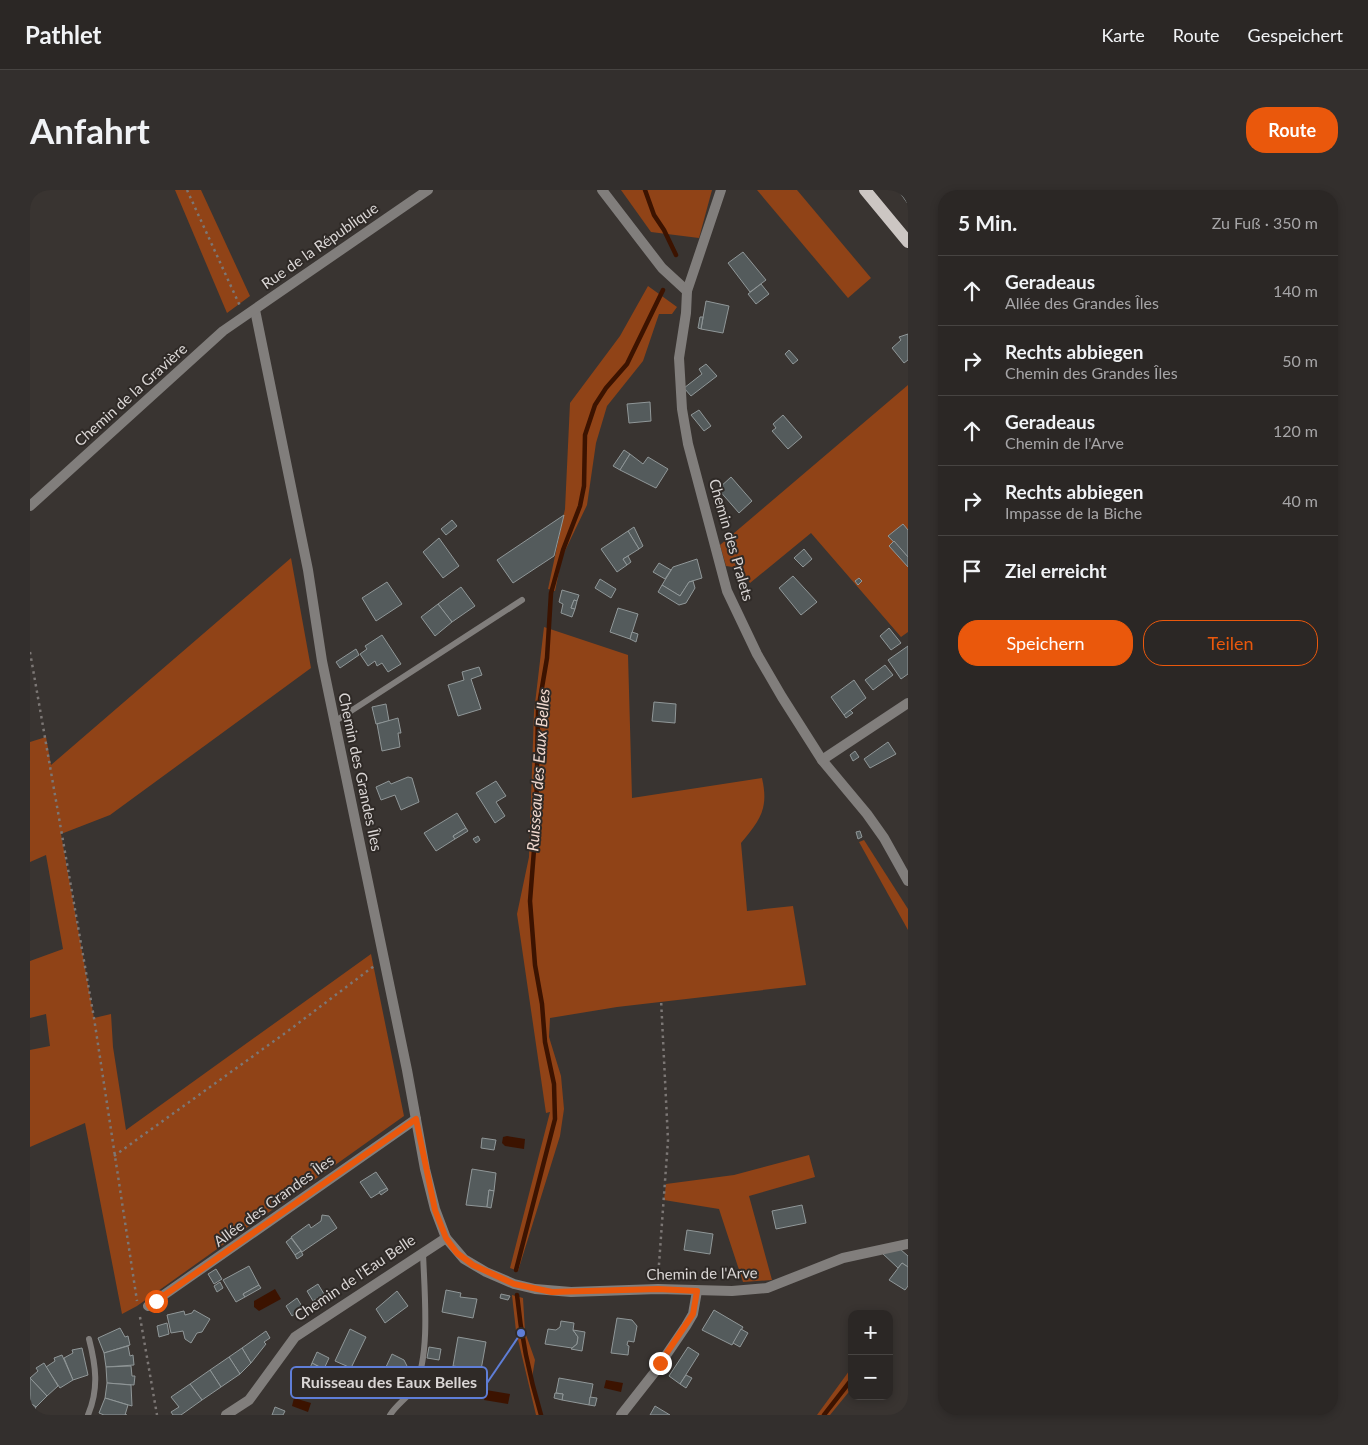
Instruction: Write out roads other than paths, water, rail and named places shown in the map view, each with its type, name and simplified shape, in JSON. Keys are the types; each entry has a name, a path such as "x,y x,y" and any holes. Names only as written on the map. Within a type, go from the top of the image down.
{"main road":[{"path":"865,190 908,242"}],"street":[{"name":"Rue de la République","path":"255,310 428,190"},
{"path":"602,190 662,268 687,291"},
{"name":"Chemin des Pralets","path":"721,190 687,291 686,313 679,358 682,409 688,444 727,591 757,654 822,760 867,814 908,881"},
{"name":"Chemin de la Gravière","path":"30,506 224,331 255,310"},
{"name":"Chemin des Grandes Îles","path":"255,310 308,570 334,722 385,962 430,1192 446,1238"},
{"path":"822,760 908,703"},
{"name":"Allée des Grandes Îles","path":"148,1306 416,1119"},
{"name":"Chemin de l'Eau Belle","path":"226,1415 249,1400 295,1337 423,1251 446,1238"},
{"name":"Chemin de l'Arve","path":"446,1238 457,1253 473,1265 514,1284 535,1289 571,1292 658,1289 697,1291 767,1288 843,1258 908,1244"},
{"path":"621,1415 654,1373 686,1326 693,1314 697,1291"}],"lane":[{"path":"334,722 522,600"},
{"path":"390,1415 411,1392 416,1383 421,1360 425,1336 423,1251"},
{"path":"88,1415 96,1393 96,1374 89,1339"}],"waterway":[{"name":"Ruisseau des Eaux Belles","path":"645,190 654,215 664,230 676,255"},
{"name":"Ruisseau des Eaux Belles","path":"516,1270 555,1119 554,1084 545,1042 542,1004 535,965 530,901 536,824 538,711 547,658 551,593 563,550 580,506 584,486 585,435 595,405 606,388 627,364 663,290"},
{"name":"Ruisseau des Eaux Belles","path":"517,1295 526,1355 541,1415"},
{"path":"824,1415 848,1384"}],"place":[{"name":"Ruisseau des Eaux Belles","path":"521,1333"}]}
